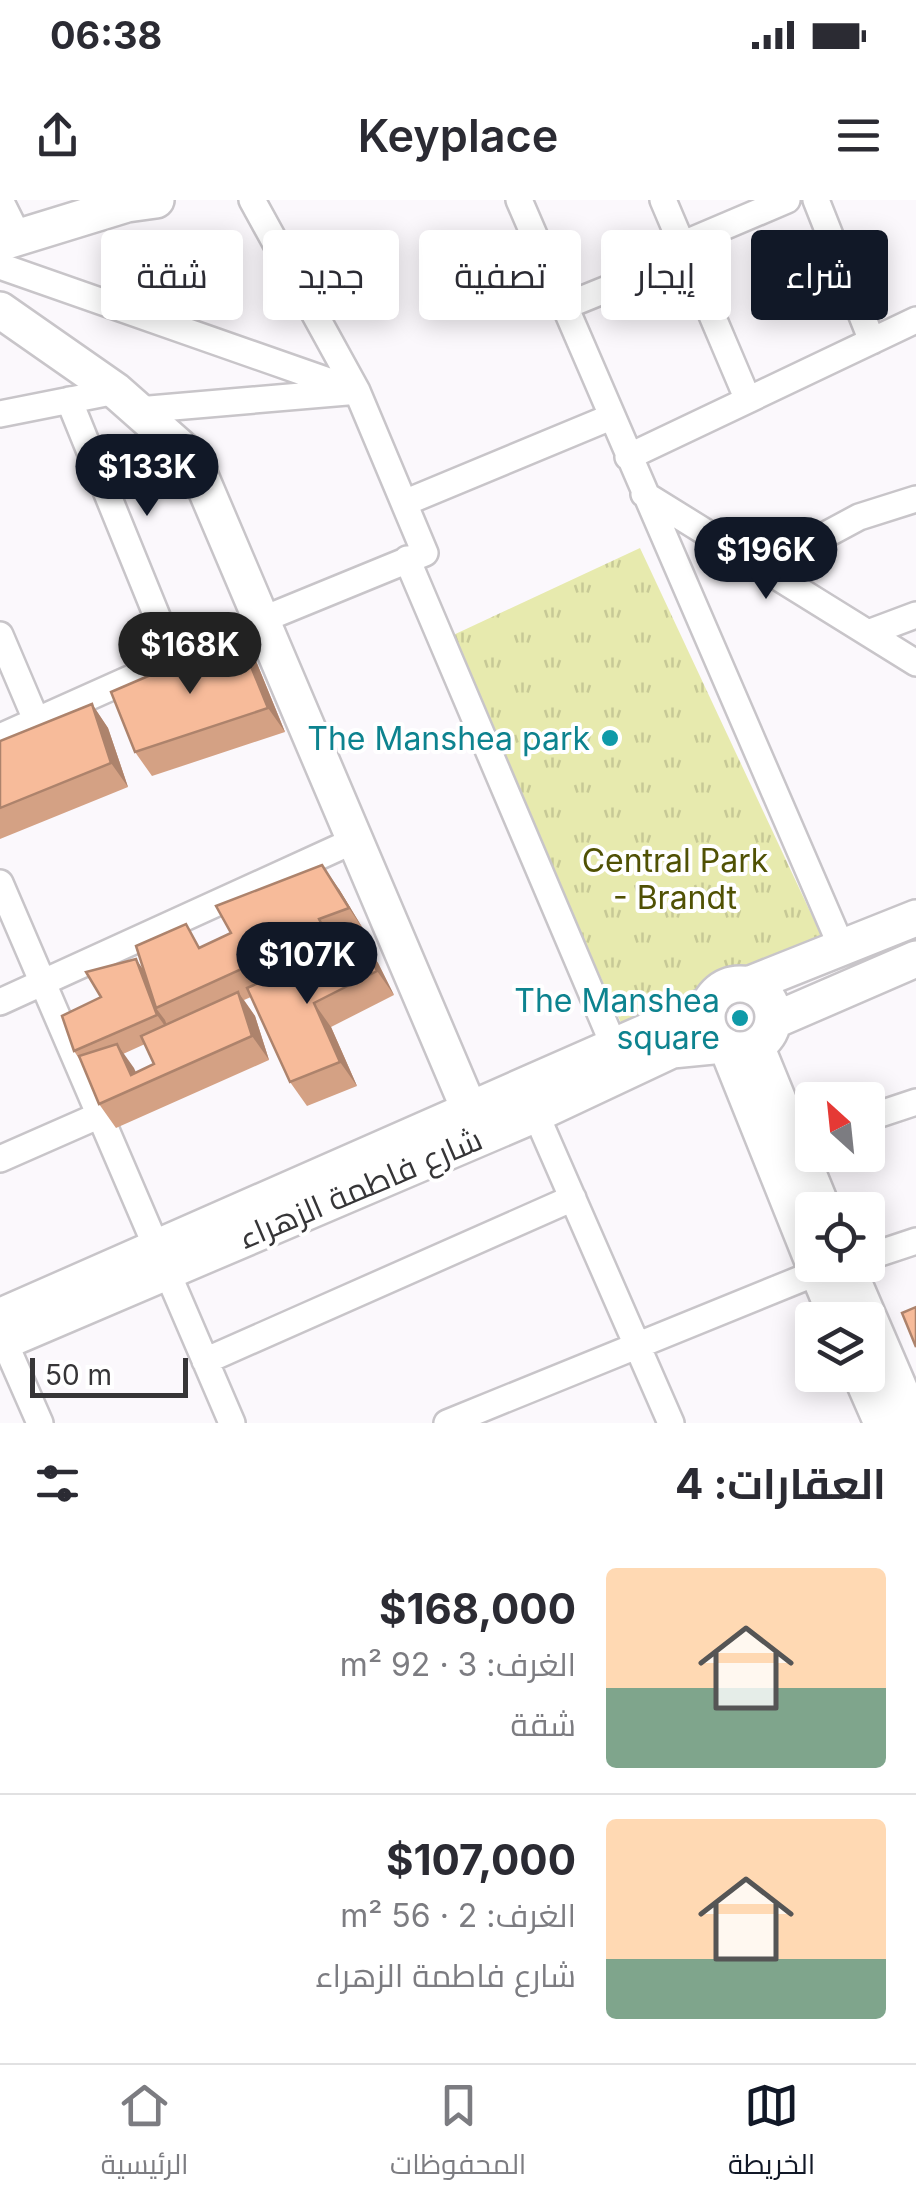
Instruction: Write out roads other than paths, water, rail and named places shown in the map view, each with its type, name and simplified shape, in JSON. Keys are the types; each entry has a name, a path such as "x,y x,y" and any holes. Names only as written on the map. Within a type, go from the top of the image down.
{"main road":[{"path":"6,249 136,201"},
{"path":"0,310 127,401 192,459 474,1124"},
{"name":"شارع فاطمة الزهراء","path":"530,1100 614,1046 710,1004 725,988 748,984 916,918"},
{"name":"شارع فاطمة الزهراء","path":"1,1334 162,1258 530,1100 672,1050 745,1040 916,960"},
{"path":"748,984 764,994 745,1040 798,1192"},
{"path":"710,1004 708,1023 745,1040 795,1125"},
{"path":"830,1282 886,1422"},
{"path":"870,1392 886,1422"}],"street":[{"path":"0,200 6,249 358,392"},
{"path":"0,737 258,621 425,553 358,392 252,200"},
{"path":"519,200 531,230"},
{"path":"663,200 675,230"},
{"path":"726,230 787,200"},
{"path":"816,200 872,341"},
{"path":"569,320 842,948"},
{"path":"714,320 748,400"},
{"path":"628,457 916,320"},
{"path":"0,414 70,400 358,392"},
{"path":"70,400 174,658"},
{"path":"404,503 611,417"},
{"path":"644,494 916,663"},
{"path":"764,568 859,517 916,499"},
{"path":"407,559 614,1046"},
{"path":"868,633 916,615"},
{"path":"0,636 37,722"},
{"path":"0,1002 353,841"},
{"path":"1,888 232,1423"},
{"path":"530,1100 672,1423"},
{"path":"885,1112 916,1102"},
{"path":"0,1159 100,1115"},
{"path":"205,1361 573,1198"},
{"path":"885,1251 916,1241"},
{"path":"446,1423 795,1277"},
{"path":"1,1334 40,1423"},
{"path":"506,1398 516,1423"}],"place":[{"name":"The Manshea park","path":"610,738"},
{"name":"The Manshea square","path":"740,1018"}],"park label":[{"name":"Central Park - Brandt","path":"675,878"}]}
